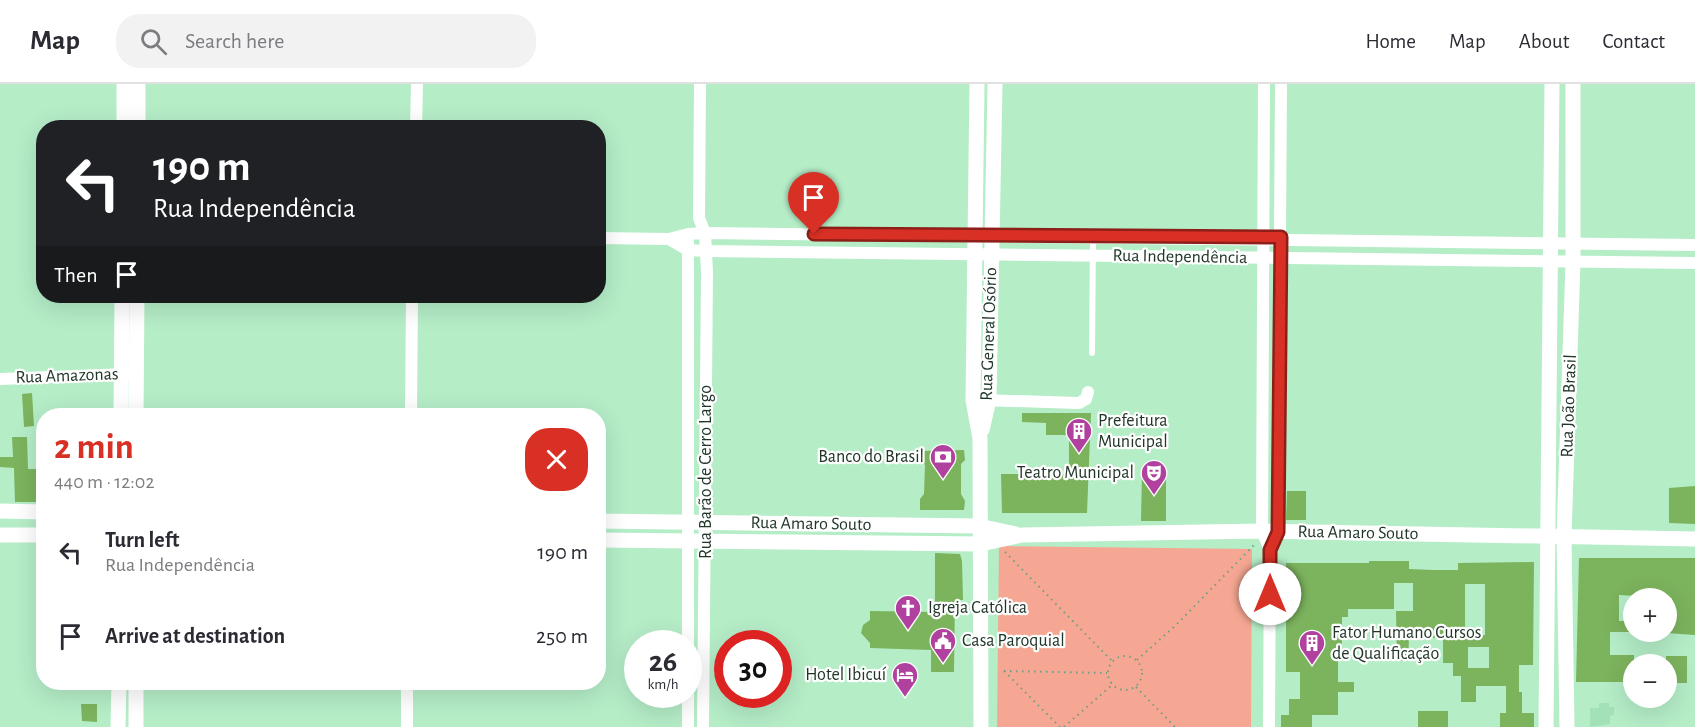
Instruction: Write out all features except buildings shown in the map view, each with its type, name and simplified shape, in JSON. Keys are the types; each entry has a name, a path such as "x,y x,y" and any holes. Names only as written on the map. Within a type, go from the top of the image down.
{"street":[{"path":"124,84 124,120"},
{"path":"138,84 138,120"},
{"path":"416,120 417,84"},
{"name":"Rua Barão de Cerro Largo","path":"697,522 706,432 707,300 705,233 699,218 700,84"},
{"name":"Rua General Osório","path":"977,84 975,254 981,400"},
{"name":"Rua General Osório","path":"981,727 980,439 992,255 995,84"},
{"path":"1264,84 1262,531 1270,550 1269,727"},
{"path":"1270,550 1278,532 1281,84"},
{"name":"Rua João Brasil","path":"1546,727 1552,84"},
{"name":"Rua João Brasil","path":"1567,727 1564,537 1574,242 1573,84"},
{"path":"1552,150 1573,150"},
{"path":"688,234 699,218"},
{"name":"Rua Independência","path":"606,238 669,239 688,234 705,233 992,234 1695,245"},
{"name":"Rua Barão de Cerro Largo","path":"688,234 690,432 698,541 704,721"},
{"path":"879,234 880,253"},
{"name":"Rua Independência","path":"669,239 688,250 706,251 1695,263"},
{"path":"1376,239 1376,259"},
{"path":"1654,244 1655,262"},
{"path":"690,300 707,300"},
{"path":"123,303 128,374 134,408"},
{"path":"122,408 136,303"},
{"path":"411,408 412,303"},
{"name":"Rua Amazonas","path":"0,379 128,374"},
{"path":"981,400 1079,403 1086,399 1088,392"},
{"path":"1263,431 1279,431"},
{"path":"690,432 706,432"},
{"path":"0,511 36,512"},
{"name":"Rua Amaro Souto","path":"606,521 979,526 1022,535"},
{"name":"Rua Amaro Souto","path":"606,540 981,544 1022,535 1262,531 1695,539"},
{"path":"0,535 36,535"},
{"name":"Rua Barão de Cerro Largo","path":"691,630 698,541"},
{"path":"118,727 119,690"},
{"path":"136,690 136,727"},
{"path":"407,690 407,727"},
{"path":"688,721 704,721"}],"lane":[{"path":"1092,353 1093,235"}],"path":[{"path":"1137,660 1252,549 1262,531"},
{"path":"999,546 1112,661"},
{"path":"1122,656 1137,660 1142,677 1136,687 1126,691 1112,685 1107,673 1112,661 1122,656"},
{"path":"1107,673 1004,671 1062,727 1112,685"},
{"path":"1136,687 1175,727"}],"shaded area":[{"path":"999,546 1252,549 1251,727 997,727"},
{"path":"1599,703 1609,703 1609,707 1614,707 1614,715 1610,716 1610,724 1590,727 1590,708 1599,708"}],"place":[{"name":"Prefeitura Municipal","path":"1079,454"},
{"name":"Banco do Brasil","path":"943,480"},
{"name":"Teatro Municipal","path":"1154,496"},
{"name":"Igreja Católica","path":"908,631"},
{"name":"Casa Paroquial","path":"943,664"},
{"name":"Fator Humano Cursos de Qualificação","path":"1312,666"},
{"name":"Hotel Ibicuí","path":"905,698"}],"route":[{"path":"814,234 1281,237 1278,532 1270,550 1270,594"}]}
